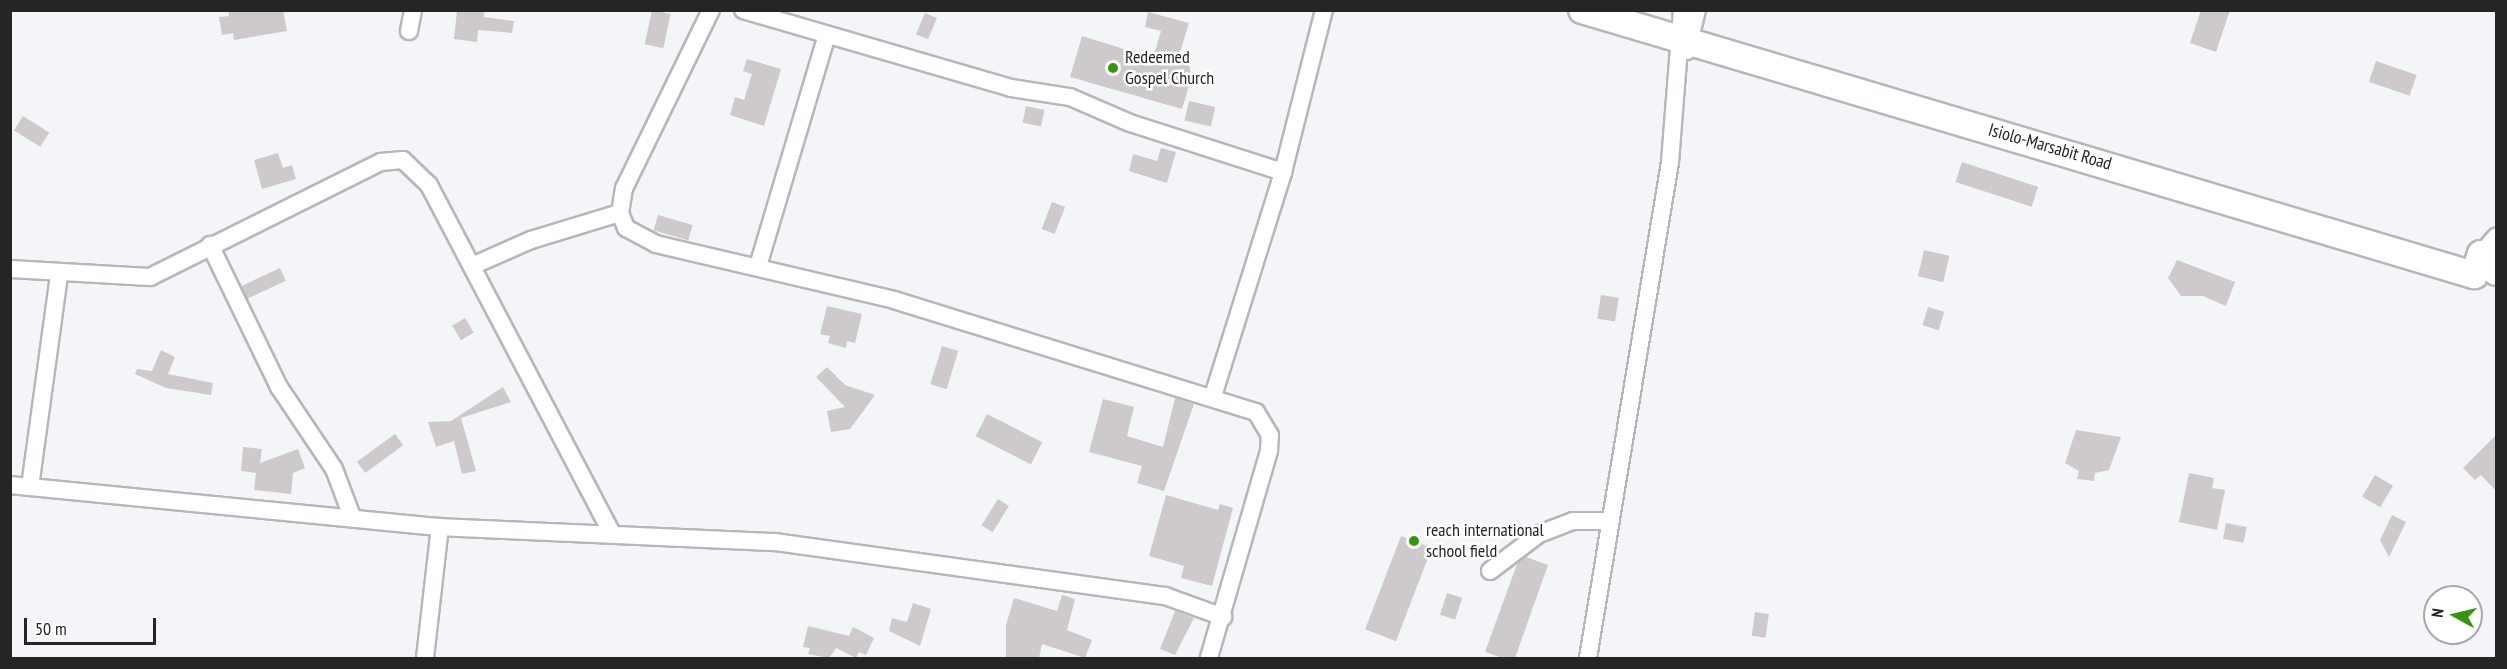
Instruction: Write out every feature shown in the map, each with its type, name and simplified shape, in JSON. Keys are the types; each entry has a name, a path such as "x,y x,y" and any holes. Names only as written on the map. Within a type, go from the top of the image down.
{"highway":[{"name":"Isiolo-Marsabit Road","path":"1582,10 2474,275 2491,254"}],"street":[{"path":"409,31 413,10"},
{"path":"711,10 631,170 620,213 626,228 657,244 758,266 894,300 1213,396 1256,412 1270,435 1223,617 1209,658"},
{"path":"743,10 1011,88 1070,97 1130,123 1283,172"},
{"path":"1213,396 1283,172 1324,10"},
{"path":"1588,658 1670,162 1684,40 1682,10"},
{"path":"1684,40 1697,10"},
{"path":"758,266 827,35"},
{"path":"10,269 141,279 396,158 429,185 611,531"},
{"path":"472,266 531,240 620,213"},
{"path":"210,245 279,387 334,469 353,519"},
{"path":"30,487 59,274"},
{"path":"10,485 440,527 611,531 775,542 940,562 1165,596 1223,617"},
{"path":"1490,572 1539,534 1573,521 1609,521"},
{"path":"425,658 440,527"}],"building":[{"path":"228,10 283,10 287,31 234,40 233,33 222,35 219,17 229,16"},
{"path":"457,10 484,10 484,17 514,21 512,33 478,30 477,42 454,39"},
{"path":"652,10 671,14 663,48 645,44"},
{"path":"2201,10 2230,10 2216,52 2190,43"},
{"path":"1148,12 1189,23 1178,59 1188,62 1192,76 1182,109 1070,77 1082,36 1153,58 1161,31 1145,27"},
{"path":"925,13 937,18 928,39 916,34"},
{"path":"747,59 781,69 764,126 730,115 735,97 744,100 752,74 743,71"},
{"path":"2376,61 2417,75 2409,96 2369,82"},
{"path":"1189,101 1215,107 1211,127 1185,120"},
{"path":"1026,106 1045,110 1041,127 1022,123"},
{"path":"23,116 49,132 40,147 14,130"},
{"path":"1161,148 1176,152 1167,183 1129,171 1133,154 1157,161"},
{"path":"278,153 283,168 292,165 296,179 262,189 254,160"},
{"path":"1962,162 2038,187 2032,207 1956,182"},
{"path":"1052,202 1065,207 1055,234 1042,229"},
{"path":"658,215 693,225 688,240 654,230"},
{"path":"1924,250 1949,256 1943,282 1918,276"},
{"path":"2177,260 2235,282 2226,306 2203,296 2181,296 2168,278"},
{"path":"280,268 286,281 247,299 241,286"},
{"path":"1601,295 1619,298 1615,322 1597,319"},
{"path":"827,306 862,314 855,343 847,341 846,348 828,343 830,336 820,334"},
{"path":"1928,307 1944,312 1939,330 1922,325"},
{"path":"465,318 474,333 461,340 452,326"},
{"path":"942,346 958,351 947,389 930,384"},
{"path":"161,350 175,357 168,374 213,383 211,395 166,388 135,374 137,369 152,371"},
{"path":"827,367 845,385 875,395 850,429 831,432 827,411 845,407 816,377"},
{"path":"503,387 511,402 461,418 476,471 462,474 454,441 436,447 428,422 451,421"},
{"path":"1175,398 1194,404 1164,491 1137,483 1142,466 1089,452 1103,399 1134,407 1127,436 1163,447"},
{"path":"987,414 1042,442 1031,464 976,436"},
{"path":"2076,430 2121,437 2109,470 2095,473 2094,481 2077,479 2079,471 2065,463"},
{"path":"395,434 403,445 365,473 357,462"},
{"path":"2496,435 2496,491 2481,475 2475,480 2463,468"},
{"path":"243,447 262,449 260,463 298,449 305,468 293,473 291,494 254,490 256,473 241,471"},
{"path":"2189,473 2214,478 2212,488 2225,490 2217,530 2179,522"},
{"path":"2375,475 2393,486 2380,507 2362,496"},
{"path":"1166,495 1218,510 1220,504 1233,508 1212,586 1181,578 1184,566 1149,556"},
{"path":"998,499 1009,506 993,532 982,525"},
{"path":"2392,515 2406,522 2389,557 2380,540"},
{"path":"2226,523 2247,527 2244,543 2223,539"},
{"path":"1401,536 1432,548 1396,641 1365,629"},
{"path":"1526,557 1548,565 1515,658 1503,658 1485,652 1517,564"},
{"path":"1447,593 1462,598 1455,620 1440,615"},
{"path":"1062,595 1075,599 1067,630 1092,640 1085,658 1042,644 1039,658 1006,658 1006,625 1014,598 1057,611"},
{"path":"913,603 931,609 920,646 889,631 892,618 907,622"},
{"path":"1175,611 1194,618 1175,655 1160,649"},
{"path":"1755,612 1769,614 1766,638 1752,636"},
{"path":"808,626 849,636 853,627 874,638 866,655 859,652 856,658 836,648 829,658 808,654 810,648 803,647"}],"place":[{"name":"Redeemed Gospel Church","path":"1113,68"},
{"name":"reach international school field","path":"1414,541"}]}
